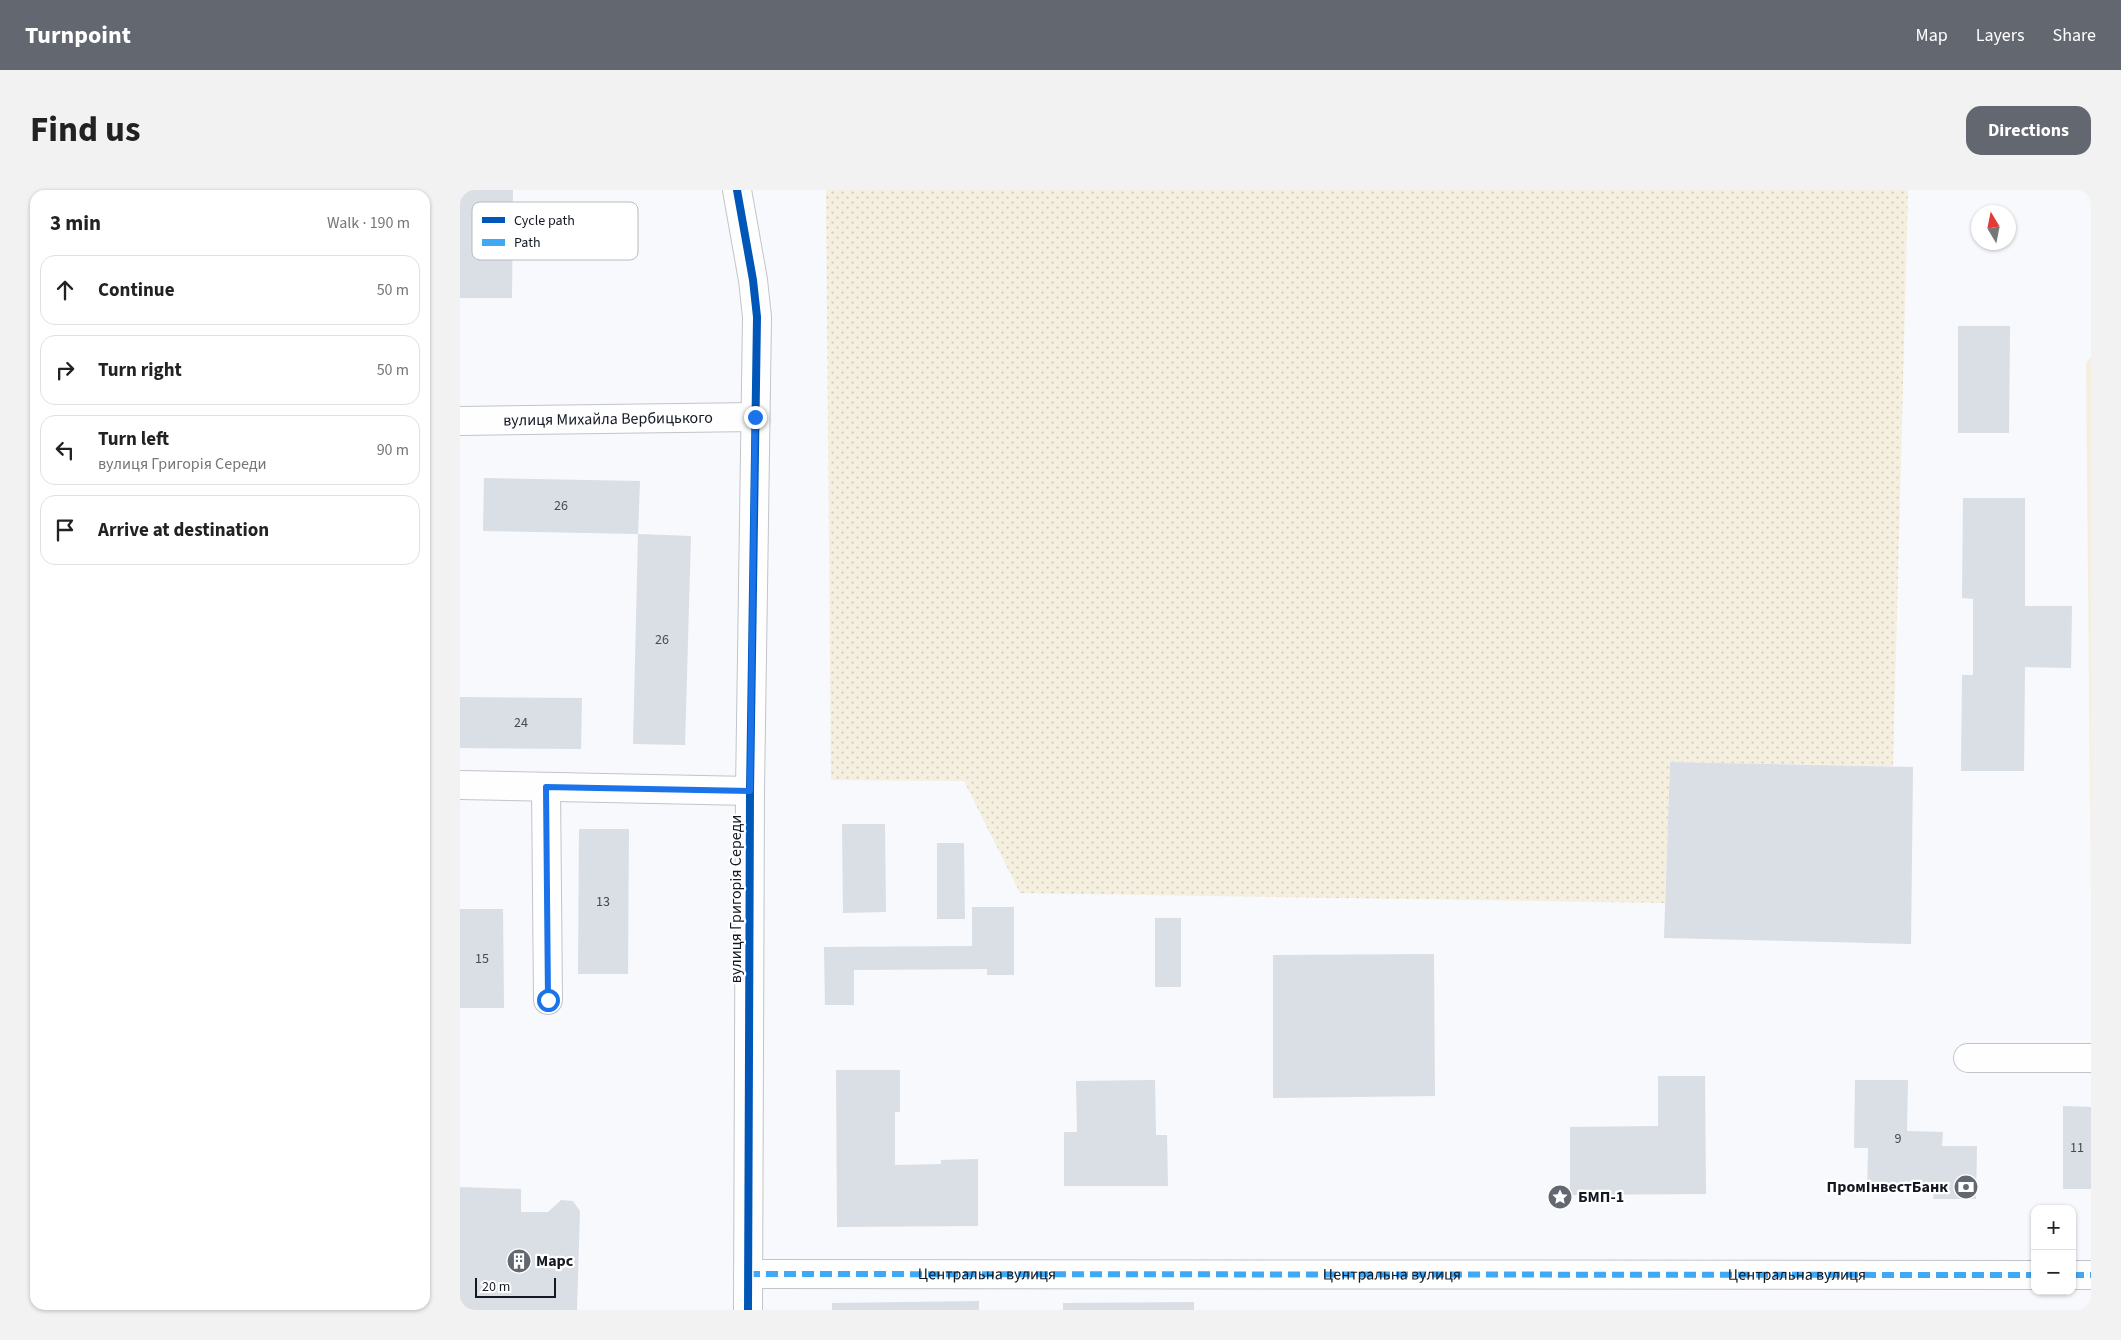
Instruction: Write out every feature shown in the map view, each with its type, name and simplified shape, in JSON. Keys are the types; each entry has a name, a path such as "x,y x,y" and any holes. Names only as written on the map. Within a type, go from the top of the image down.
{"street":[{"name":"вулиця Григорія Середи","path":"738,190 753,280 756,317 750,791 748,1310"},
{"name":"вулиця Михайла Вербицького","path":"460,421 755,417"},
{"path":"460,786 750,791"},
{"path":"546,787 548,1000"},
{"path":"1968,1058 2091,1058"},
{"name":"Центральна вулиця","path":"748,1274 2031,1275"},
{"path":"2076,1275 2091,1275"}],"shaded area":[{"path":"826,190 1908,190 1893,766 1670,762 1665,903 1020,893 964,781 831,780"},
{"path":"2091,357 2091,895 2086,364"}],"building":[{"path":"460,190 513,190 513,202 472,202 472,260 512,260 512,298 460,298"},
{"path":"1958,326 2010,326 2009,433 1958,433"},
{"path":"484,478 640,481 638,534 483,531"},
{"path":"1963,498 2025,498 2025,606 2072,606 2071,668 2025,667 2024,771 1961,771 1962,675 1973,675 1973,599 1962,598"},
{"path":"638,534 691,536 685,745 633,744"},
{"path":"460,697 582,698 581,749 460,748"},
{"path":"1670,762 1913,767 1911,944 1664,938"},
{"path":"842,824 885,824 886,912 843,913"},
{"path":"579,829 629,829 628,974 578,974"},
{"path":"937,843 964,843 965,919 937,919"},
{"path":"972,907 1014,907 1014,975 987,975 987,969 854,970 854,1005 825,1005 824,947 972,946"},
{"path":"460,909 503,909 504,1008 460,1008"},
{"path":"1155,918 1181,918 1181,987 1155,987"},
{"path":"1434,954 1435,1096 1273,1098 1273,955"},
{"path":"836,1070 900,1070 900,1112 895,1112 895,1165 941,1164 941,1160 978,1159 978,1226 837,1227"},
{"path":"1658,1076 1705,1076 1706,1194 1570,1195 1570,1127 1658,1126"},
{"path":"1155,1080 1156,1135 1167,1135 1168,1186 1064,1186 1064,1132 1077,1132 1076,1081"},
{"path":"1855,1080 1908,1080 1907,1131 1943,1132 1942,1146 1977,1146 1976,1199 1933,1199 1934,1193 1867,1192 1868,1148 1854,1148"},
{"path":"2063,1106 2091,1107 2091,1189 2063,1189"},
{"name":"Марс","path":"460,1187 521,1189 521,1212 548,1212 561,1200 573,1201 580,1211 577,1310 460,1310"},
{"path":"979,1301 979,1310 832,1310 832,1303"},
{"path":"1194,1302 1194,1310 1063,1310 1063,1303"}],"marked path":[{"path":"748,1274 2031,1275"},
{"path":"2076,1275 2091,1275"}],"cycle path":[{"path":"737,190 753,280 757,317 750,791 748,1310"}],"place":[{"name":"ПромIнвестБанк","path":"1966,1187"},
{"name":"БМП-1","path":"1560,1197"},
{"name":"Марс","path":"519,1261"}],"route":[{"path":"548,1000 546,787 750,791 755,417"}]}
